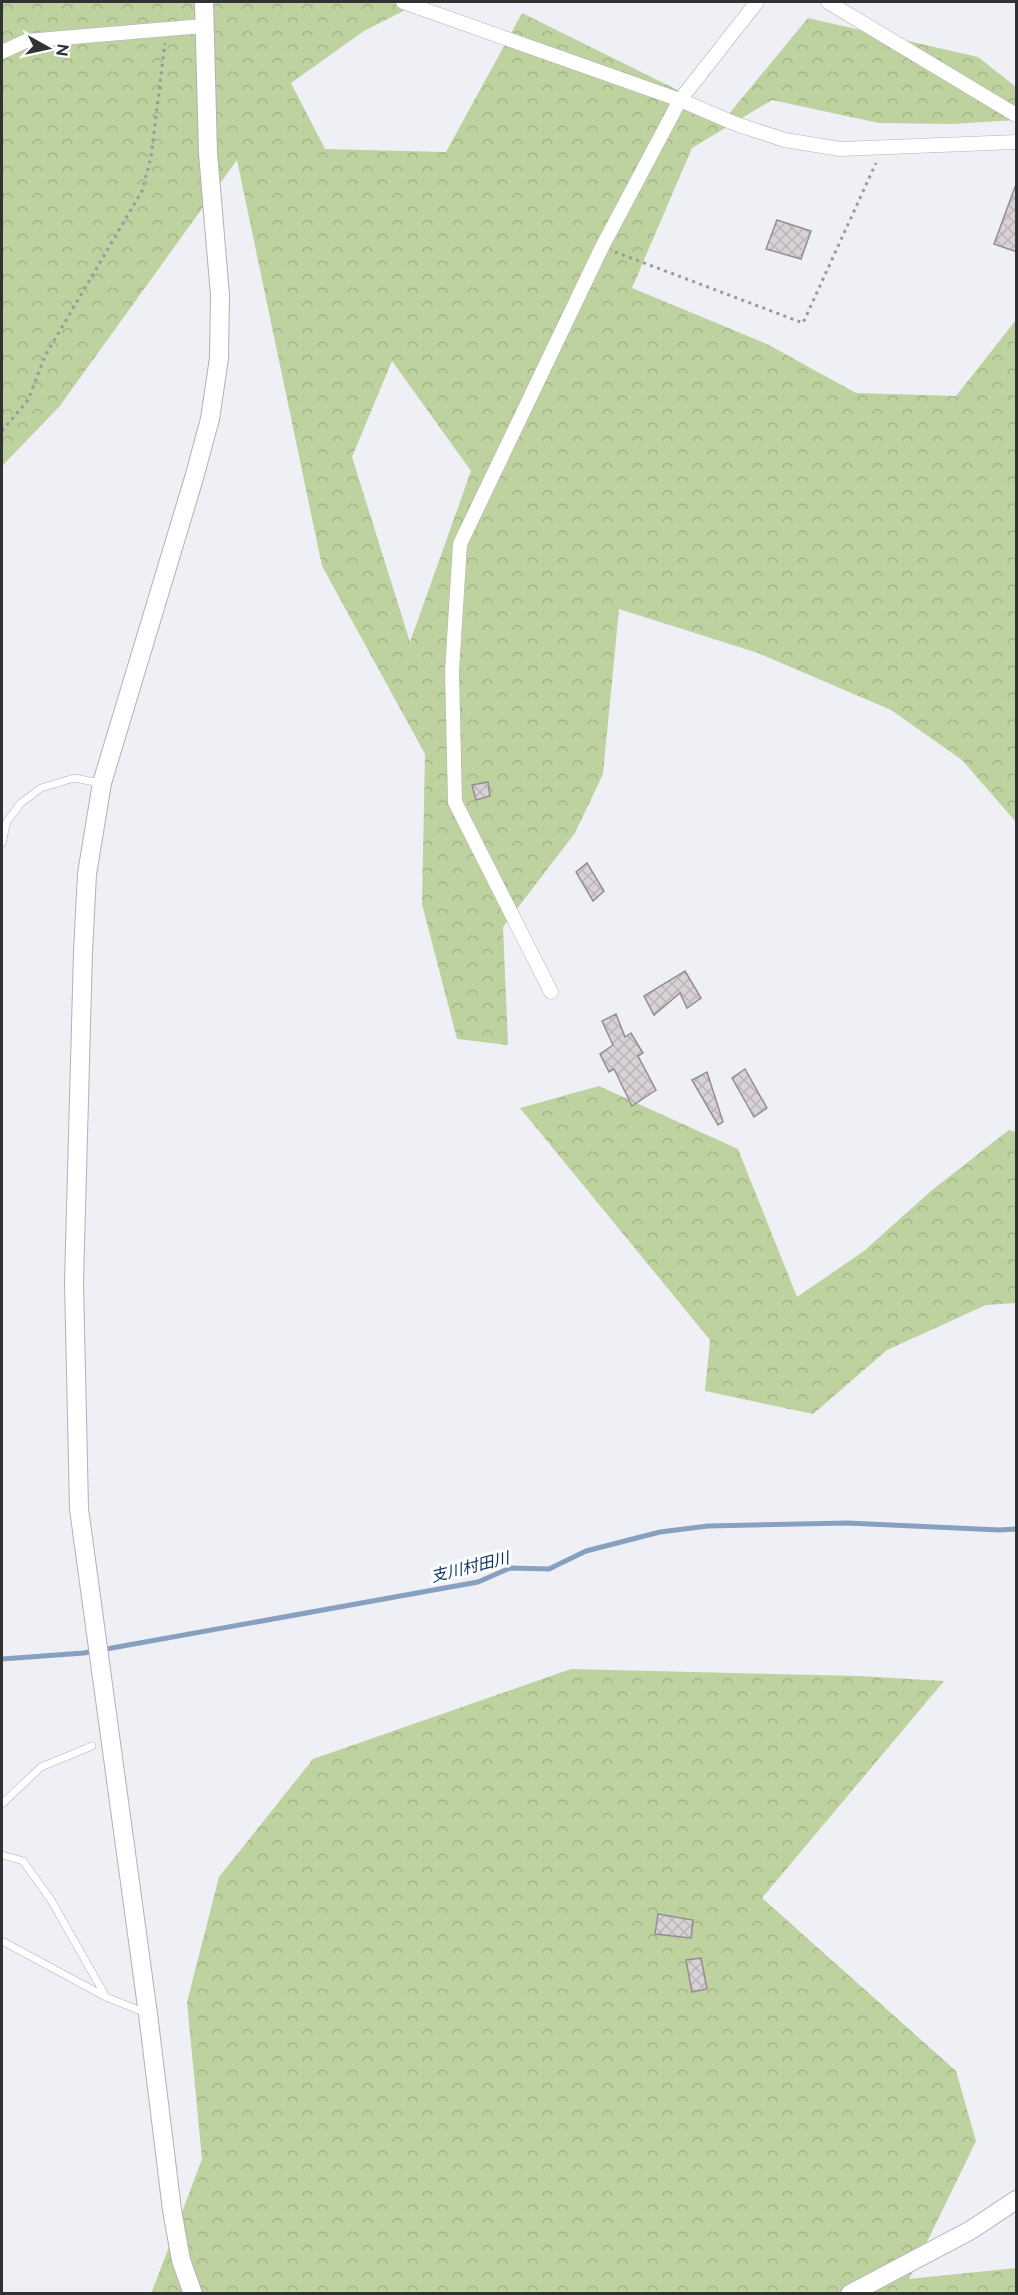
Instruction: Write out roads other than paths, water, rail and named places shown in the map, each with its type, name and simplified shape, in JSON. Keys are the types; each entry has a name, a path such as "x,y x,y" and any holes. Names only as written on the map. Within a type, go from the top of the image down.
{"street":[{"path":"403,2 680,100 736,124 786,140 840,149 1017,142"},
{"path":"551,992 455,802 452,671 460,544 602,247 680,100 757,2"},
{"path":"828,2 1017,115"},
{"path":"194,2294 181,2260 172,2210 148,2014 79,1509 74,1282 87,874 102,783 194,478 210,419 219,358 220,295 208,153 203,26 207,3"},
{"path":"2,52 26,41 203,26"},
{"path":"850,2294 970,2230 1017,2200"}],"lane":[{"path":"2,843 7,821 21,803 42,788 74,778 102,783"},
{"path":"2,1804 40,1767 92,1746"},
{"path":"2,1855 23,1861 51,1900 106,1997"},
{"path":"2,1941 106,1997 148,2014"}],"waterway":[{"name":"支川村田川","path":"2,1659 84,1653 478,1582 510,1568 549,1569 586,1551 660,1532 708,1526 847,1523 1016,1529"}]}
